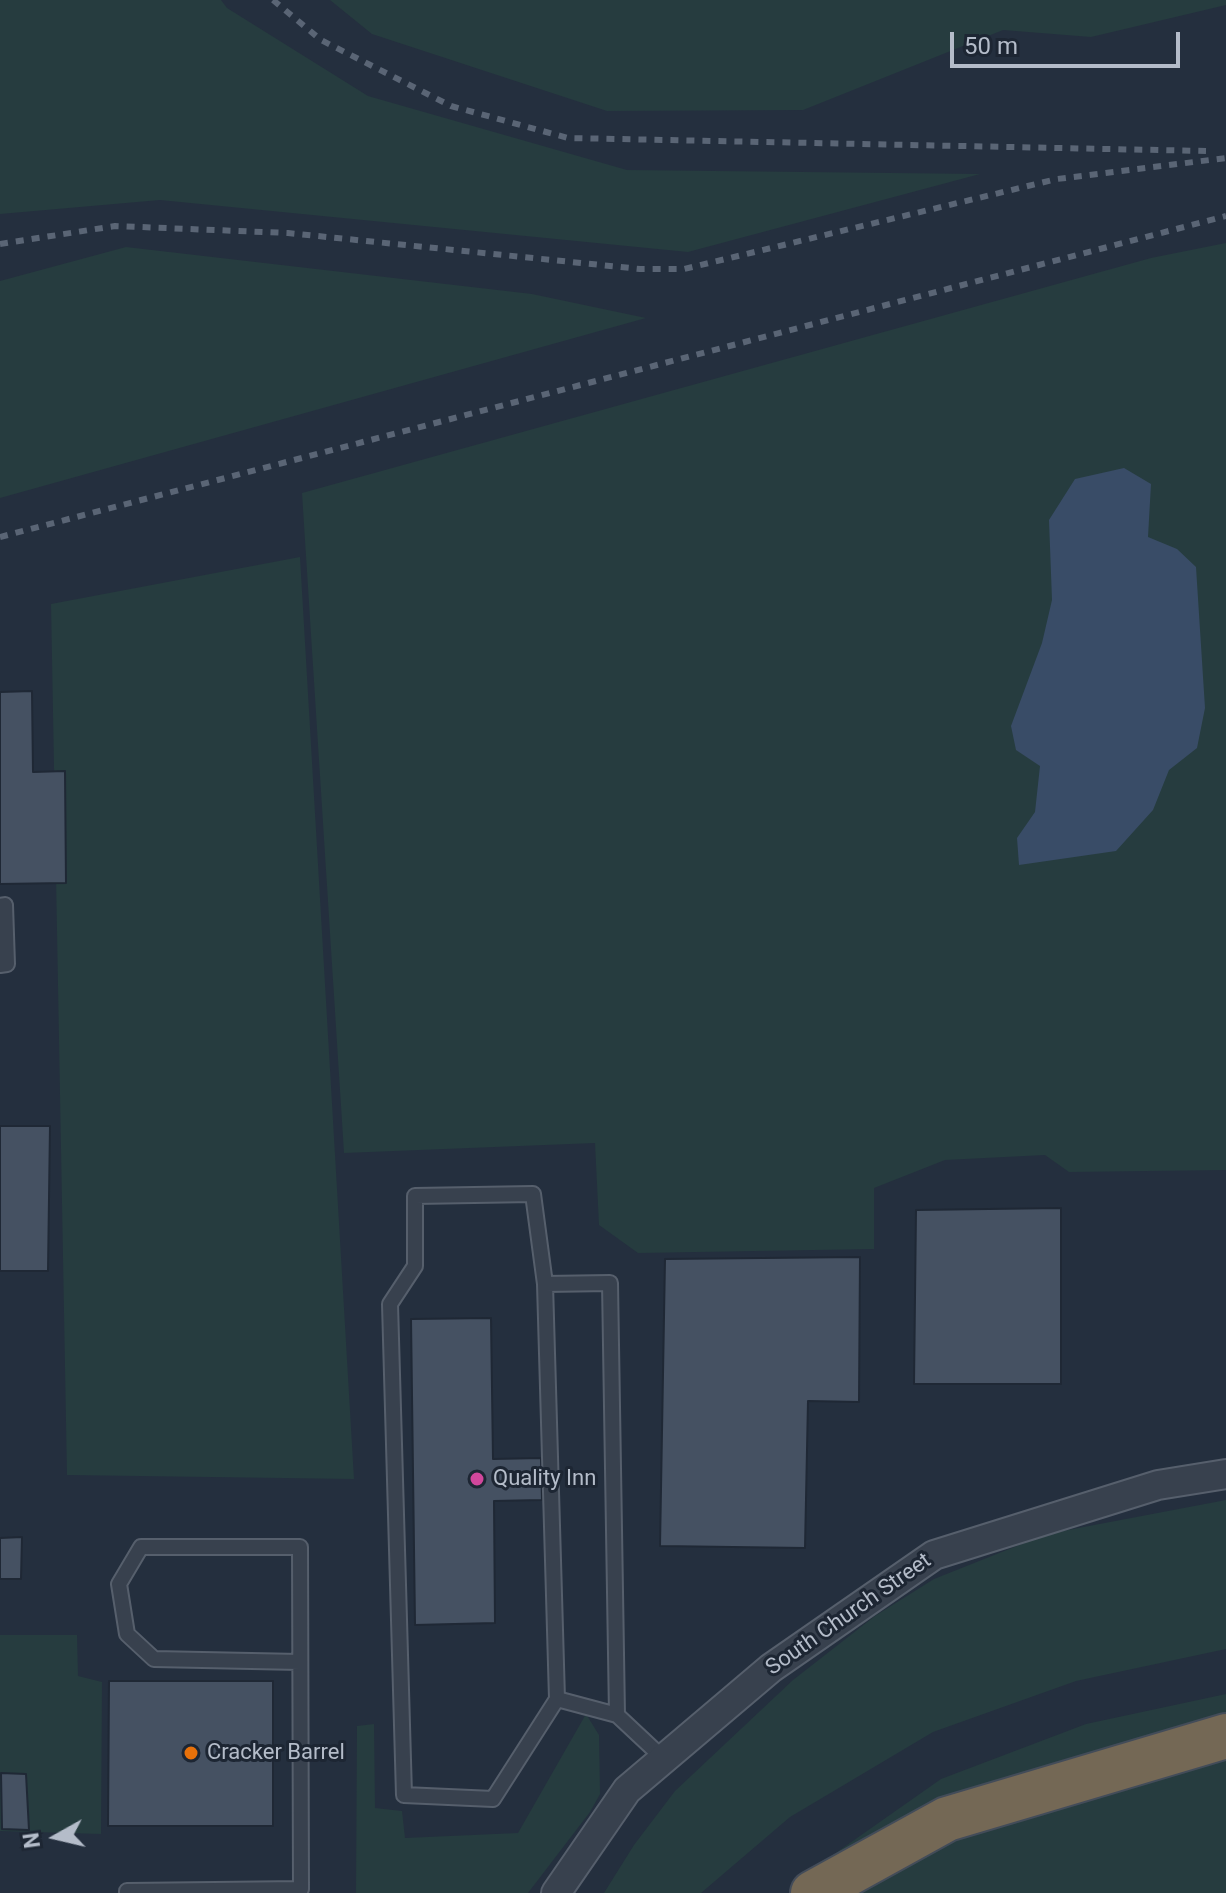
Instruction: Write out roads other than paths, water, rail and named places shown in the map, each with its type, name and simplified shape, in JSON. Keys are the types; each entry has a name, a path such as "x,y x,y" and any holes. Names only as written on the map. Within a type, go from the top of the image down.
{"highway":[{"path":"813,1893 947,1819 1226,1736"}],"street":[{"name":"South Church Street","path":"556,1893 627,1790 771,1668 934,1555 1158,1485 1226,1474"}],"lane":[{"path":"0,906 5,905 7,964 0,965"},
{"path":"533,1194 545,1284 557,1699 493,1799 404,1795 390,1304 415,1266 415,1196 533,1194"},
{"path":"545,1284 610,1283 617,1715"},
{"path":"127,1893 301,1891 300,1547 141,1547 119,1584 127,1634 154,1659 300,1662"},
{"path":"557,1699 617,1715 664,1759"}],"water":[{"path":"1124,468 1151,484 1148,537 1177,549 1196,567 1205,708 1197,748 1169,770 1153,810 1116,851 1019,865 1017,838 1035,812 1040,766 1016,750 1011,726 1042,643 1052,600 1049,520 1075,479"}],"railway":[{"path":"273,0 321,40 451,106 568,138 1206,151"},
{"path":"0,244 115,226 288,233 640,269 684,269 1057,179 1226,158"},
{"path":"0,537 1226,216"}],"place":[{"name":"Quality Inn","path":"477,1479"},
{"name":"Cracker Barrel","path":"191,1753"}]}
